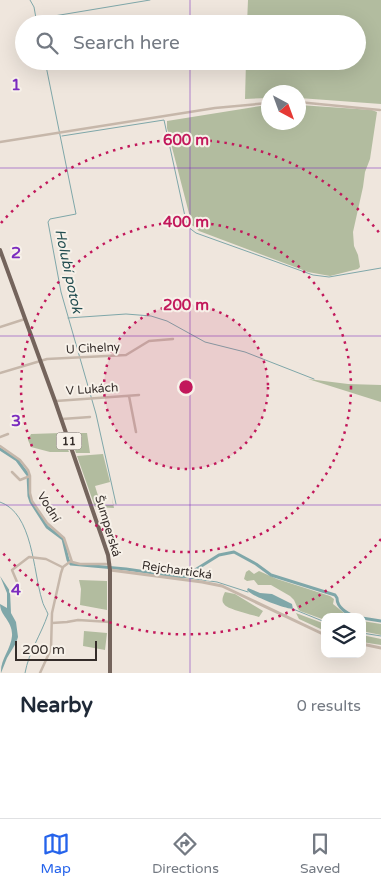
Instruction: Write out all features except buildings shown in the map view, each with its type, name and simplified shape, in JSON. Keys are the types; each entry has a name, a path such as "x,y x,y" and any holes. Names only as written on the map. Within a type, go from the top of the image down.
{"main road":[{"name":"11","path":"0,250 25,318"},
{"name":"Šumperská","path":"25,318 98,522 110,567 110,673"}],"street":[{"path":"306,103 380,110"},
{"path":"0,142 215,108 261,104"},
{"path":"0,326 25,318"},
{"name":"U Cihelny","path":"0,373 41,360 126,355 149,341 172,339"},
{"name":"V Lukách","path":"55,401 139,395"},
{"name":"V Lukách","path":"129,396 136,432"},
{"path":"62,419 90,417"},
{"path":"0,437 8,434"},
{"path":"0,446 20,460 28,470 29,477 20,480 12,472"},
{"name":"Vodní","path":"29,477 32,501 47,523 64,538 70,562"},
{"path":"20,589 12,570 32,556 46,559 63,567"},
{"path":"40,673 51,649 54,604 63,567 70,562 110,567"},
{"name":"Rejchartická","path":"110,567 222,586 321,633"},
{"path":"52,623 78,620 110,622"},
{"path":"366,645 381,648"}],"green space":[{"path":"248,0 381,0 381,104 306,99 306,85 261,85 261,98 245,99 246,70 366,70 366,15 247,15"},
{"path":"306,105 372,110 377,112 370,159 365,172 353,232 354,246 360,267 330,276 308,272 199,231 192,225 167,128 167,121 261,106 261,130 306,130"},
{"path":"308,379 348,384 381,385 381,402"},
{"path":"61,433 69,452 50,452 31,447 28,440 31,434"},
{"path":"69,433 87,433 90,453 76,453"},
{"path":"103,454 110,482 95,486 101,505 113,505 112,497 114,508 95,507 77,456"},
{"path":"249,570 254,574 259,571 277,579 330,596 334,599 333,604 344,613 321,613 321,619 300,611 290,596 271,585 258,585 254,580 247,581 244,579 246,572"},
{"path":"79,580 107,581 107,610 80,605 81,589"},
{"path":"225,592 235,594 263,611 259,617 229,608 223,603"},
{"path":"296,613 321,622 321,629 299,619"},
{"path":"366,622 381,624 381,635 366,632"},
{"path":"84,631 107,633 105,650 83,646"},
{"path":"366,636 381,639 381,645 366,643"}],"water":[{"path":"0,576 10,591 11,613 16,622 18,637 1,673 2,664 10,645 12,631 0,604 7,608 7,593"},
{"path":"248,588 260,593 272,594 292,604 293,609 261,599 250,593 247,590"}],"waterway":[{"name":"Holubí potok","path":"30,0 35,15"},
{"path":"60,15 150,0"},
{"name":"Holubí potok","path":"47,70 76,214 50,219 48,222 61,292 96,414 116,504"},
{"path":"62,136 164,120 186,221 188,227 196,233 313,275 329,277 381,268"},
{"path":"68,318 126,314 151,316 167,321 205,342 245,352 314,379"},
{"path":"0,449 17,460 28,475 31,502 47,527 63,539 68,560 71,564 181,577 219,555 234,552 271,575 335,595 339,605 348,613"},
{"path":"0,502 11,508 25,530 30,544 42,602 48,614 29,657 25,673"},
{"path":"181,577 217,582 248,592"},
{"path":"293,609 321,620"},
{"path":"366,619 381,621"},
{"path":"366,634 381,636"}]}
